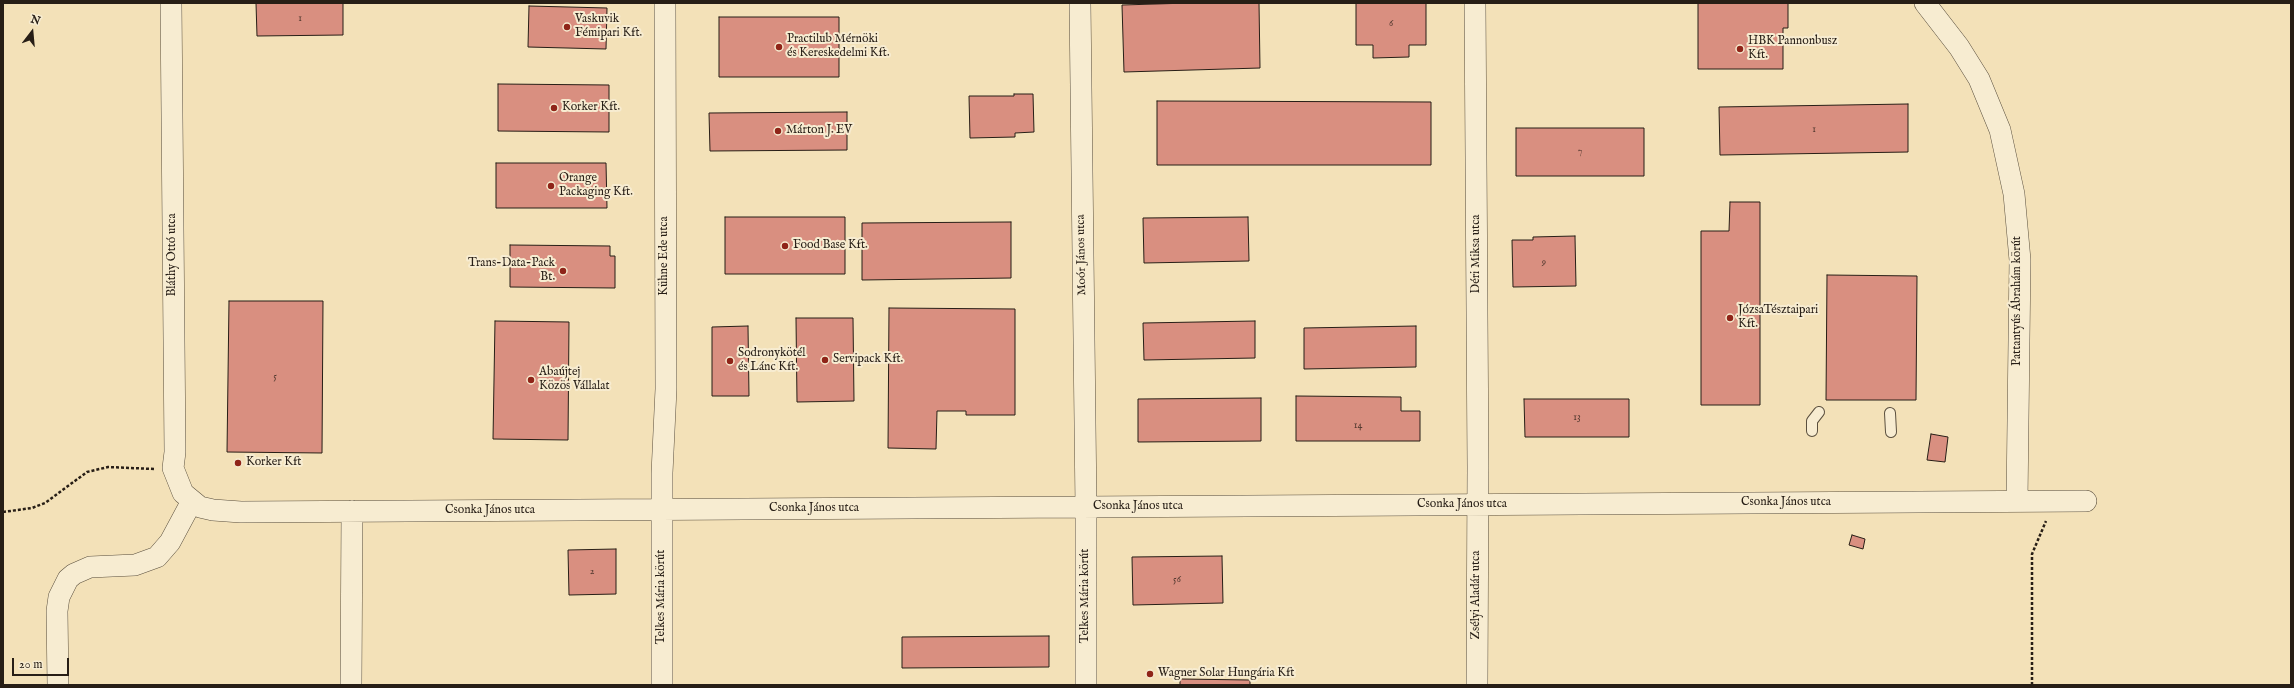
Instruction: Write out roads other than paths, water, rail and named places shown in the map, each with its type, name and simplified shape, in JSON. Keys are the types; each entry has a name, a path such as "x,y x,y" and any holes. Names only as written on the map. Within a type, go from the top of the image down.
{"street":[{"name":"Bláthy Ottó utca","path":"171,3 175,452 173,468 183,494 192,501"},
{"name":"Kühne Ede utca","path":"662,510 666,394 665,3"},
{"name":"Moór János utca","path":"1080,3 1086,507"},
{"name":"Déri Miksa utca","path":"1475,3 1478,505"},
{"name":"Pattantyús Ábrahám körút","path":"1925,3 1959,47 1979,79 2000,130 2014,194 2020,260 2017,501"},
{"name":"Csonka János utca","path":"192,501 200,507 226,512 2086,501"},
{"path":"58,685 57,611 59,597 68,579 74,574 90,567 135,565 147,562 157,557 170,542 192,501"},
{"name":"Zsélyi Aladár utca","path":"1477,685 1478,505"},
{"name":"Telkes Mária körút","path":"1086,507 1086,685"},
{"name":"Telkes Mária körút","path":"662,510 662,685"},
{"path":"351,685 352,511"}],"lane":[{"path":"1812,432 1812,421 1819,412"},
{"path":"1890,413 1891,432"}],"place":[{"name":"Vaskuvik Fémipari Kft.","path":"567,27"},
{"name":"Practilub Mérnöki és Kereskedelmi Kft.","path":"779,47"},
{"name":"HBK Pannonbusz Kft.","path":"1740,49"},
{"name":"Korker Kft.","path":"554,108"},
{"name":"Márton J. EV","path":"778,131"},
{"name":"Orange Packaging Kft.","path":"551,186"},
{"name":"Food Base Kft.","path":"785,246"},
{"name":"Trans-Data-Pack Bt.","path":"563,271"},
{"name":"JózsaTésztaipari Kft.","path":"1730,318"},
{"name":"Servipack Kft.","path":"825,360"},
{"name":"Sodronykötél és Lánc Kft.","path":"730,361"},
{"name":"Abaújtej Közös Vállalat","path":"531,380"},
{"name":"Korker Kft","path":"238,463"},
{"name":"Wagner Solar Hungária Kft","path":"1150,674"}]}
